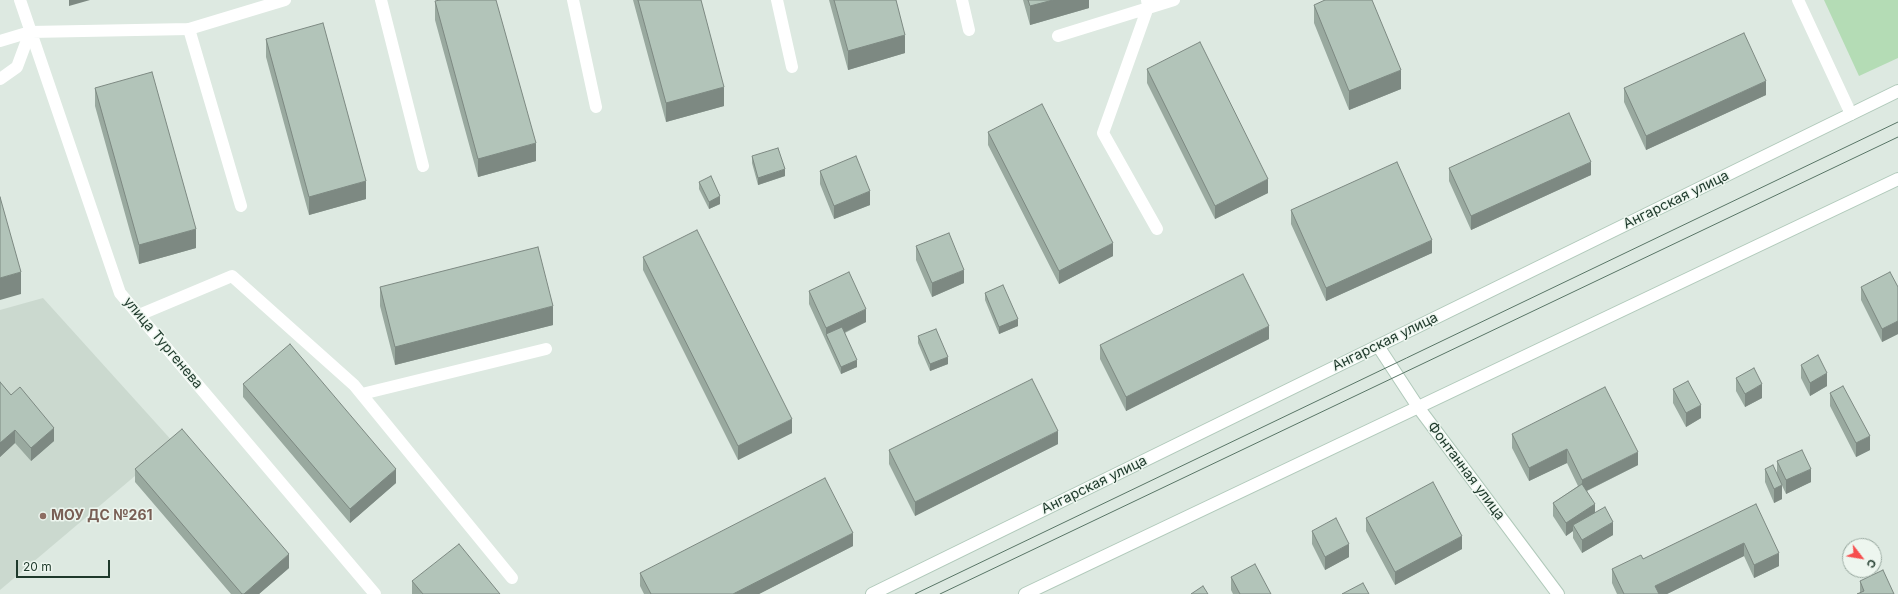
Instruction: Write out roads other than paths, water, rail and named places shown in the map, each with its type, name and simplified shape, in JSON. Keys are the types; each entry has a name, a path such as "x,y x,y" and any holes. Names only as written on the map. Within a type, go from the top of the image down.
{"main road":[{"name":"улица Тургенева","path":"20,0 120,293 374,594"},
{"path":"0,41 30,32 189,29 285,0"},
{"path":"381,0 423,166"},
{"path":"573,0 596,108"},
{"path":"777,0 792,67"},
{"path":"962,0 969,30"},
{"path":"1058,36 1147,4 1174,0"},
{"path":"1798,0 1851,114"},
{"path":"1147,4 1103,133 1157,229"},
{"path":"189,29 241,206"},
{"path":"0,79 17,67 30,32"},
{"name":"Ангарская улица","path":"872,594 1898,91"},
{"path":"1025,594 1898,179"},
{"path":"139,315 232,276 354,385 512,578"},
{"name":"Фонтанная улица","path":"1378,346 1418,407 1558,594"},
{"path":"362,394 546,349"}],"tram line":[{"path":"915,594 1898,122"},
{"path":"940,594 1898,137"}],"place":[{"name":"МОУ ДС №261","path":"43,516"}]}
